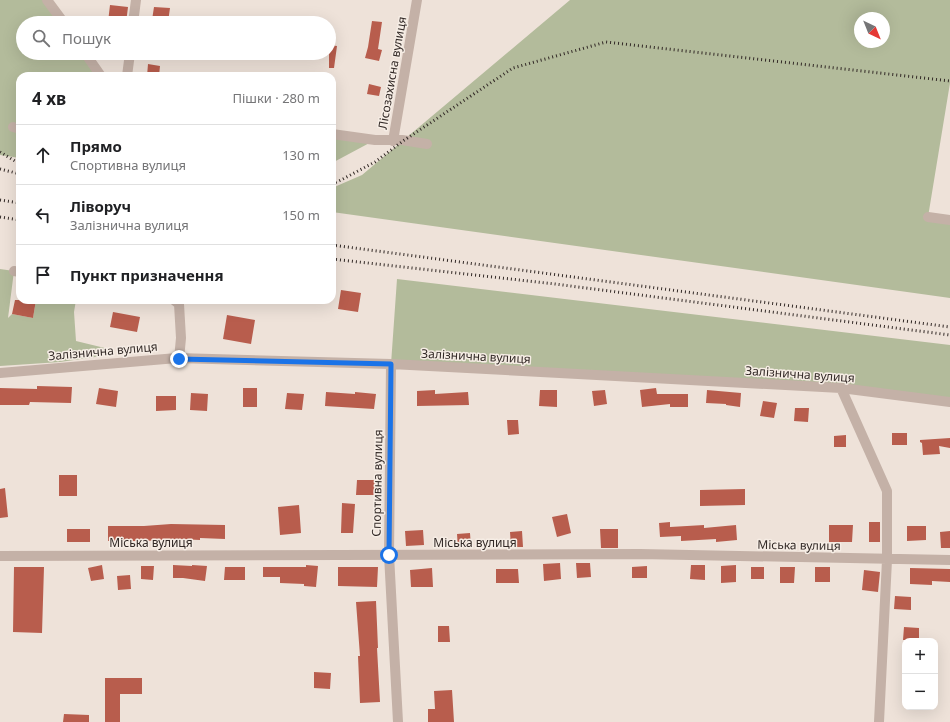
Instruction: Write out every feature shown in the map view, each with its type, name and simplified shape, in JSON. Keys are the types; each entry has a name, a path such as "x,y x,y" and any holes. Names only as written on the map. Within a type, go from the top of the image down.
{"street":[{"path":"47,0 59,16"},
{"path":"134,16 136,0"},
{"name":"Лісозахисна вулиця","path":"417,0 393,140 428,144"},
{"path":"90,60 98,72"},
{"path":"128,72 129,60"},
{"path":"336,135 375,140 393,140"},
{"path":"928,217 950,220"},
{"path":"179,304 181,338 179,359"},
{"name":"Залізнична вулиця","path":"0,373 179,359 391,364 841,388 950,402"},
{"name":"Спортивна вулиця","path":"391,364 389,555 398,722"},
{"path":"841,388 887,491 887,560 879,722"},
{"name":"Міська вулиця","path":"0,556 640,554 887,560 950,560"}],"green space":[{"path":"0,0 47,0 59,16 16,16 16,60 90,60 98,72 16,72 16,157 0,155"},
{"path":"570,0 950,0 950,83 928,217 950,220 950,298 336,213 336,186 362,175"},
{"path":"336,135 375,140 336,161"},
{"path":"0,269 14,271 8,318 12,314 33,318 35,304 75,304 74,312 76,341 113,350 95,357 60,362 0,366"},
{"path":"397,279 950,345 950,402 841,388 391,364"}],"building":[{"path":"110,5 128,7 127,16 109,16"},
{"path":"154,7 170,8 169,16 153,16"},
{"path":"372,21 382,22 378,49 382,50 379,61 365,58"},
{"path":"329,60 335,60 334,68 329,68"},
{"path":"148,64 160,66 159,72 147,72"},
{"path":"369,84 381,87 379,96 367,94"},
{"path":"341,290 361,293 358,312 338,309"},
{"path":"15,300 16,304 35,304 33,318 12,314"},
{"path":"113,312 140,317 137,332 110,327"},
{"path":"227,315 255,320 251,344 223,339"},
{"path":"37,386 72,387 71,403 30,402 29,405 0,405 0,388 37,389"},
{"path":"99,388 118,391 116,407 96,404"},
{"path":"243,388 257,388 257,407 243,407"},
{"path":"656,388 657,394 688,394 688,407 670,407 670,404 642,407 640,390"},
{"path":"435,390 435,394 468,392 469,405 417,406 417,391"},
{"path":"540,390 557,390 557,407 539,406"},
{"path":"605,390 607,404 594,406 592,391"},
{"path":"707,390 741,393 740,407 726,404 706,403"},
{"path":"326,392 376,394 374,409 325,406"},
{"path":"191,393 208,394 207,411 190,410"},
{"path":"287,393 304,394 302,410 285,409"},
{"path":"156,396 176,396 176,410 156,411"},
{"path":"763,401 777,403 774,418 760,416"},
{"path":"795,408 809,408 808,422 794,421"},
{"path":"507,420 518,420 519,434 508,435"},
{"path":"892,433 907,433 907,445 892,445"},
{"path":"846,435 846,447 834,447 834,436"},
{"path":"950,438 950,448 939,446 940,454 923,455 922,443 920,440"},
{"path":"59,475 77,475 77,496 59,496"},
{"path":"357,480 375,480 375,495 356,495"},
{"path":"5,488 8,517 0,518 0,489"},
{"path":"745,489 745,505 700,506 700,490"},
{"path":"342,503 355,504 353,533 341,533"},
{"path":"299,505 301,533 280,535 278,507"},
{"path":"567,514 571,533 557,537 552,517"},
{"path":"670,522 670,527 704,525 704,528 736,525 737,540 716,542 716,539 681,541 681,536 660,537 659,523"},
{"path":"869,522 880,522 880,542 869,542"},
{"path":"171,524 225,525 225,539 200,538 200,540 179,539 108,541 108,526"},
{"path":"829,525 853,525 852,542 829,542"},
{"path":"907,526 926,526 926,540 907,541"},
{"path":"67,529 90,529 90,542 67,542"},
{"path":"600,529 618,529 618,548 601,548"},
{"path":"423,530 424,545 406,546 405,531"},
{"path":"522,531 523,547 511,547 510,532"},
{"path":"950,531 950,548 941,548 940,532"},
{"path":"470,533 471,547 458,548 457,534"},
{"path":"560,563 561,579 544,581 543,564"},
{"path":"576,563 590,563 591,577 577,578"},
{"path":"102,565 104,579 91,581 88,568"},
{"path":"173,565 207,566 205,581 173,578"},
{"path":"306,565 318,566 316,587 304,586 304,584 280,583 280,577 263,577 263,567 306,567"},
{"path":"691,565 705,565 705,580 690,579"},
{"path":"736,565 736,582 721,583 721,566"},
{"path":"141,566 154,566 153,580 141,579"},
{"path":"647,566 647,578 632,578 632,567"},
{"path":"14,567 44,567 42,633 13,632"},
{"path":"225,567 245,567 245,580 224,580"},
{"path":"338,567 378,567 377,587 338,586"},
{"path":"751,567 764,567 764,579 751,579"},
{"path":"780,567 795,567 794,583 780,583"},
{"path":"815,567 830,567 830,582 815,582"},
{"path":"432,568 433,587 411,587 410,570"},
{"path":"910,568 950,569 950,582 932,581 932,585 910,584"},
{"path":"496,569 518,569 519,583 496,583"},
{"path":"864,570 880,572 878,592 862,590"},
{"path":"130,575 131,589 118,590 117,576"},
{"path":"895,596 911,597 911,610 894,609"},
{"path":"376,601 380,702 360,703 358,656 360,656 356,602"},
{"path":"438,626 449,626 450,642 438,642"},
{"path":"904,627 919,628 919,638 903,638"},
{"path":"314,672 331,673 330,689 314,688"},
{"path":"105,678 142,678 142,694 120,694 120,722 105,722"},
{"path":"452,690 454,722 428,722 428,709 435,709 434,691"},
{"path":"64,714 89,715 89,722 63,722"}],"railway":[{"path":"336,182 375,162 403,141 513,68 606,42 950,81"},
{"path":"0,152 16,162"},
{"path":"0,169 16,173"},
{"path":"0,200 16,202"},
{"path":"0,217 16,219"},
{"path":"336,246 950,327"},
{"path":"336,259 555,284 950,335"}],"route":[{"path":"179,359 391,364 389,555"}]}
